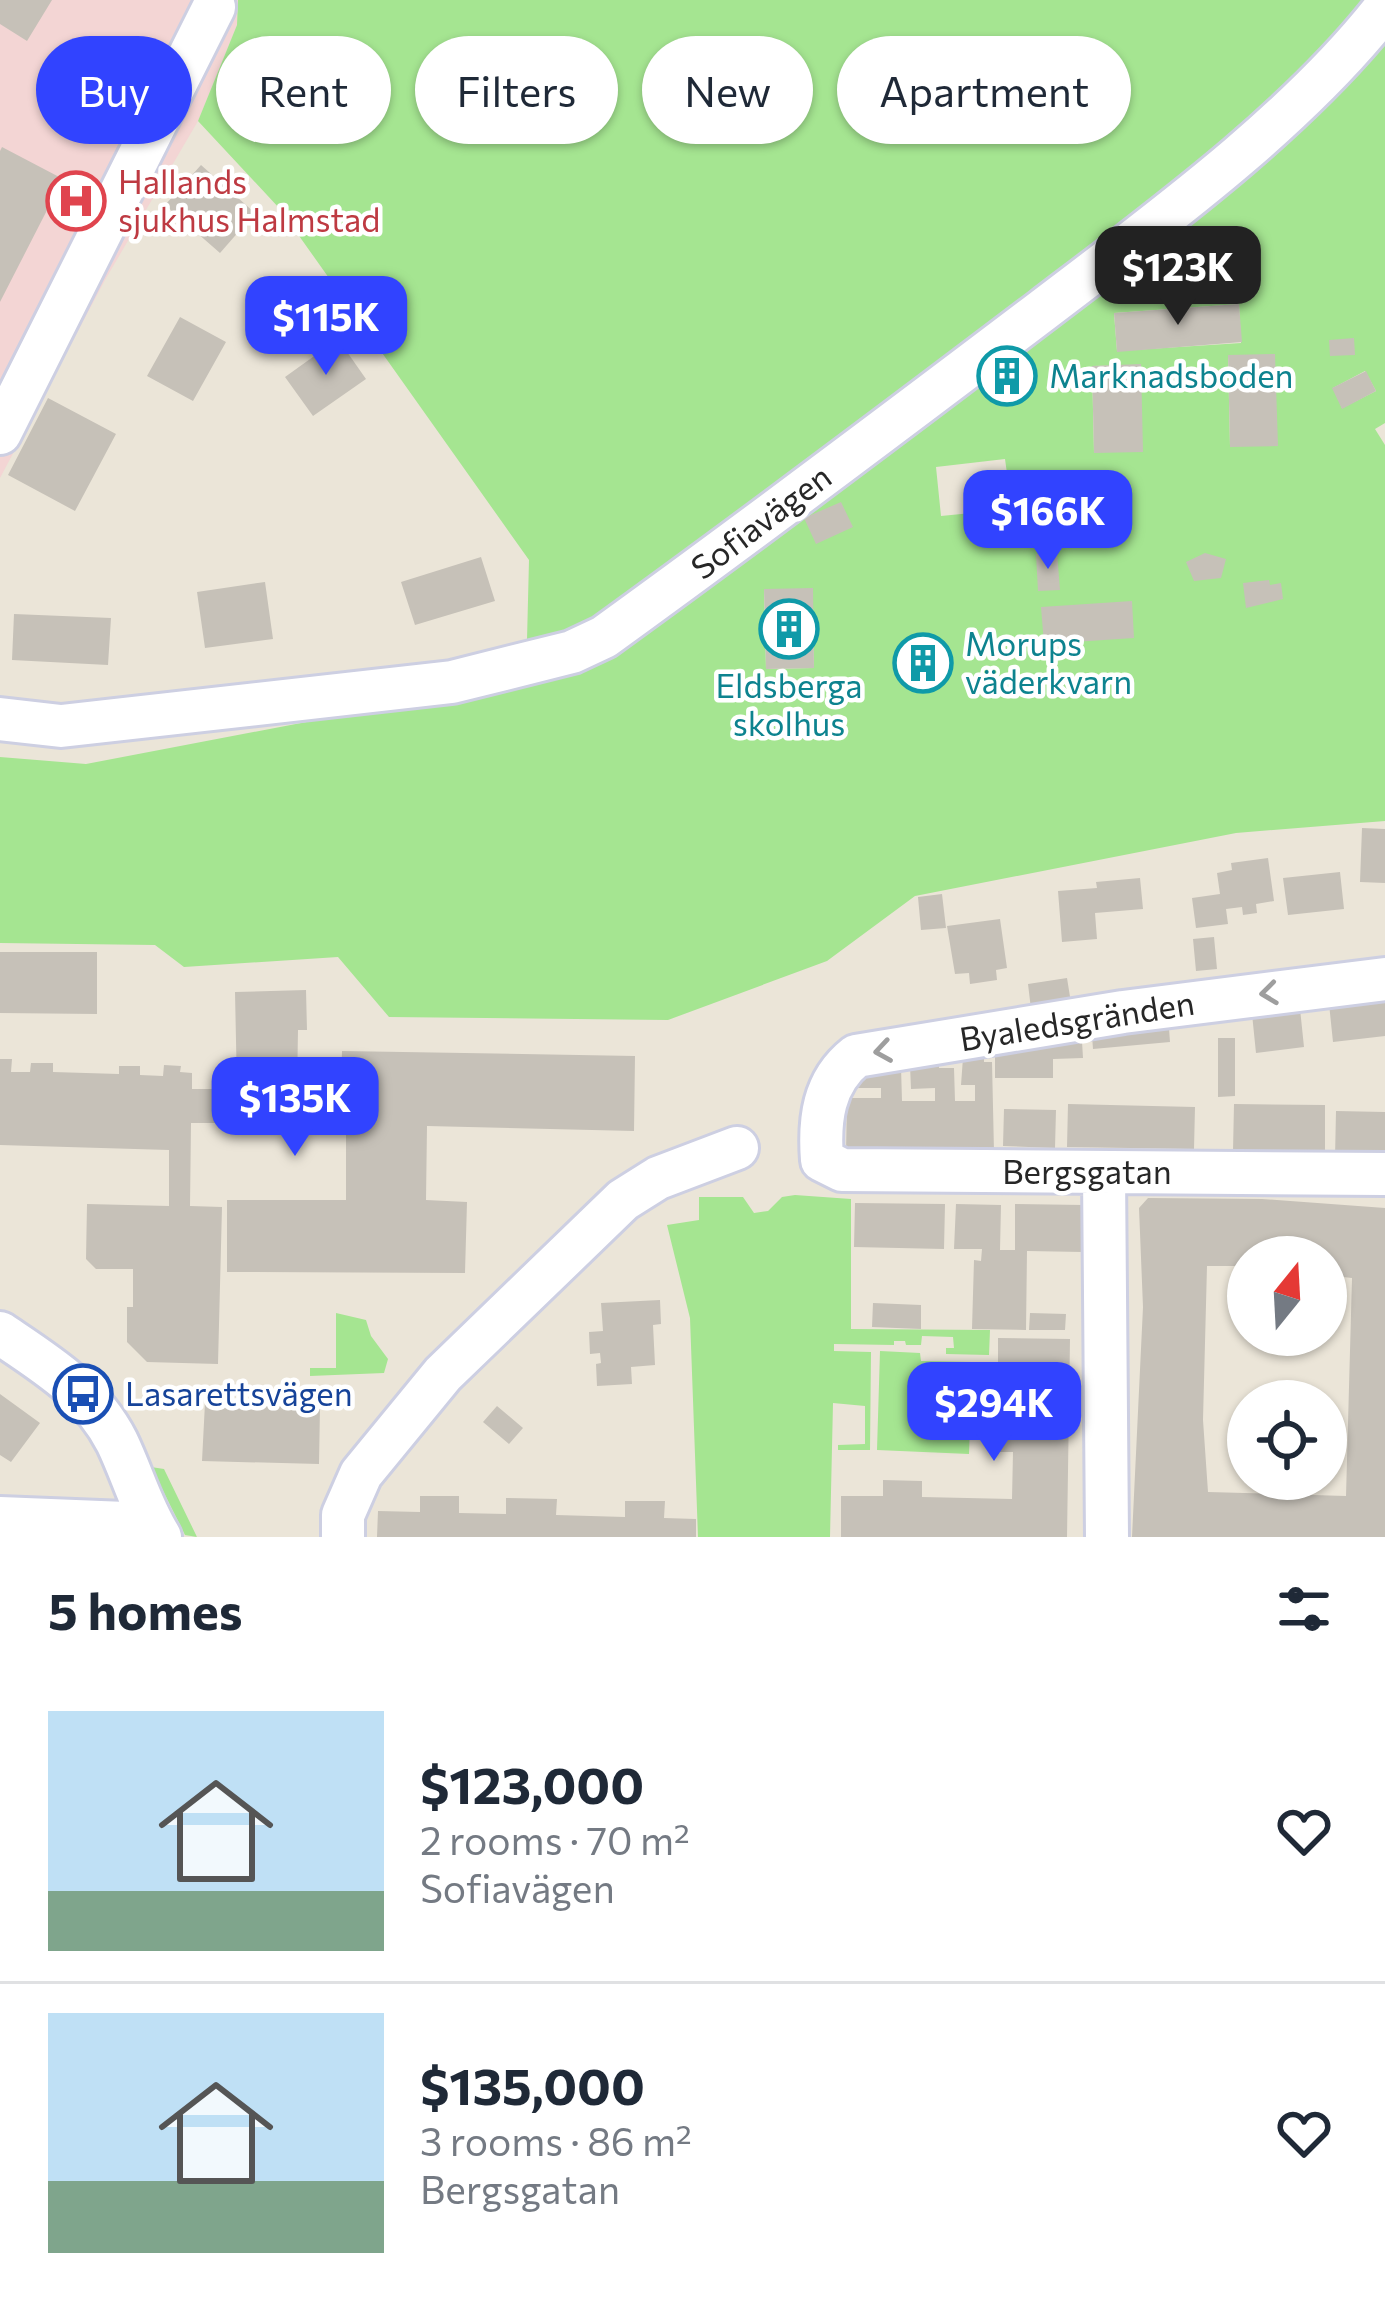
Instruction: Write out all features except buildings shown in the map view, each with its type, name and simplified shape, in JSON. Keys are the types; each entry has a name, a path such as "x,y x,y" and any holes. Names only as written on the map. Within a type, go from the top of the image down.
{"street":[{"path":"192,63 216,4"},
{"path":"0,433 216,4"},
{"name":"Sofiavägen","path":"0,719 61,726 452,682 572,652 604,638 1135,240 1284,115 1363,37 1385,8"},
{"name":"Byaledsgränden","path":"820,1131 830,1085 838,1070 856,1056 1123,1012 1385,979"},
{"name":"Bergsgatan","path":"820,1131 822,1160 842,1170 1385,1174"},
{"path":"343,1537 343,1515 362,1474 443,1374 623,1200 658,1178 737,1148"},
{"path":"1103,1172 1107,1537"},
{"path":"0,1334 62,1374 100,1414 115,1437 153,1526 0,1518"}],"shaded area":[{"name":"Hallands sjukhus Halmstad","path":"0,0 238,0 233,36 216,36 216,77 192,131 192,36 36,36 36,144 185,144 105,280 0,478"}],"green space":[{"path":"238,0 1385,0 1385,423 1375,429 1385,445 1385,821 1236,833 915,896 827,961 668,1020 389,1017 338,957 184,967 155,945 0,943 0,757 86,764 526,680 529,560 280,209 219,144 391,144 391,36 233,36","holes":["1239,304 1241,343 1117,351 1114,313","1228,356 1277,445 1230,446","1017,358 1026,369 997,394 988,383","1141,365 1094,453 1092,366","1365,371 1376,391 1342,408 1333,388","1005,459 1012,509 941,516 936,467","812,589 814,668 766,669 764,590","923,646 934,650 939,664 935,673 923,678 911,672 907,662 911,651"]},
{"path":"216,77 216,140 198,121"},
{"path":"699,1197 743,1197 754,1213 768,1211 782,1197 851,1199 851,1329 990,1330 989,1355 946,1354 946,1348 954,1348 953,1337 922,1336 921,1345 906,1345 905,1341 834,1344 834,1351 871,1352 870,1450 838,1450 838,1445 865,1444 865,1406 833,1403 830,1537 698,1537 690,1318 667,1225 699,1220"},
{"path":"336,1313 366,1320 388,1359 384,1373 310,1376 310,1368 336,1368"},
{"path":"880,1351 920,1353 921,1361 972,1362 969,1454 877,1450"},
{"path":"151,1467 164,1469 197,1537 185,1535"}],"place":[{"name":"Hallands sjukhus Halmstad","path":"76,201"},
{"name":"Marknadsboden","path":"1007,376"},
{"name":"Eldsberga skolhus","path":"789,629"},
{"name":"Morups väderkvarn","path":"923,663"},
{"name":"Lasarettsvägen","path":"83,1394"}]}
